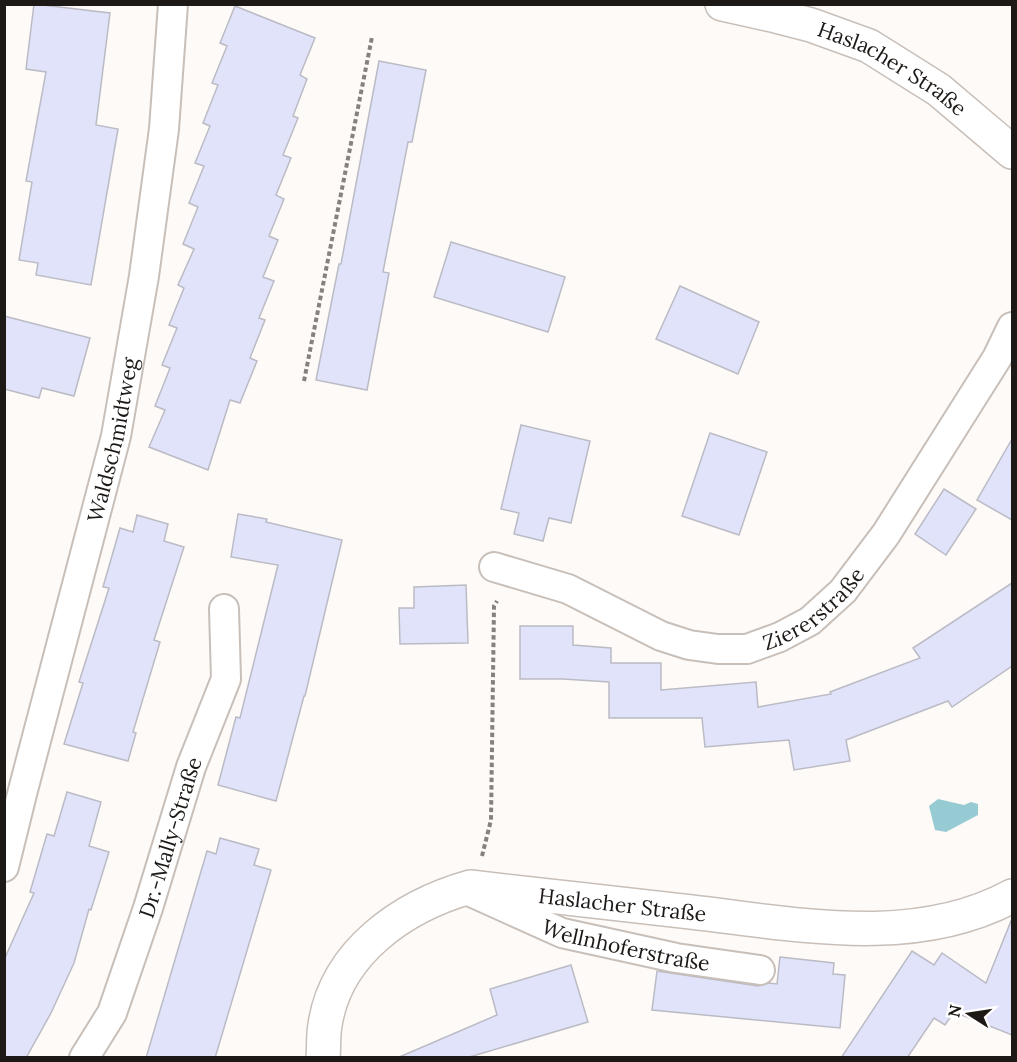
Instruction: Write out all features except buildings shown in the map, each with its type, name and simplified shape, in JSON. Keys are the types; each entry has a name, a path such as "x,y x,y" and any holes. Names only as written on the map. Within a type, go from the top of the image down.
{"street":[{"name":"Waldschmidtweg","path":"4,867 116,436 144,276 164,129 173,4"},
{"name":"Haslacher Straße","path":"722,4 777,15 868,46 939,90 1012,152"},
{"name":"Ziererstraße","path":"494,567 568,589 661,636 689,645 718,649 747,649 780,637 810,621 834,599 886,534 997,357 1012,327"},
{"name":"Dr.-Mally-Straße","path":"84,1058 112,1013 148,908 191,767 226,678 224,609"},
{"name":"Haslacher Straße","path":"323,1058 325,1025 334,992 352,959 373,938 400,918 426,902 464,888 798,924 884,929 933,923 971,914 988,909 1012,896"},
{"name":"Wellnhoferstraße","path":"464,888 562,933 676,958 760,970"}],"path":[{"path":"304,381 372,37"},
{"path":"485,848 491,820 494,606"}],"water":[{"path":"938,799 964,805 971,802 978,804 978,815 946,832 935,830 929,806"}]}
